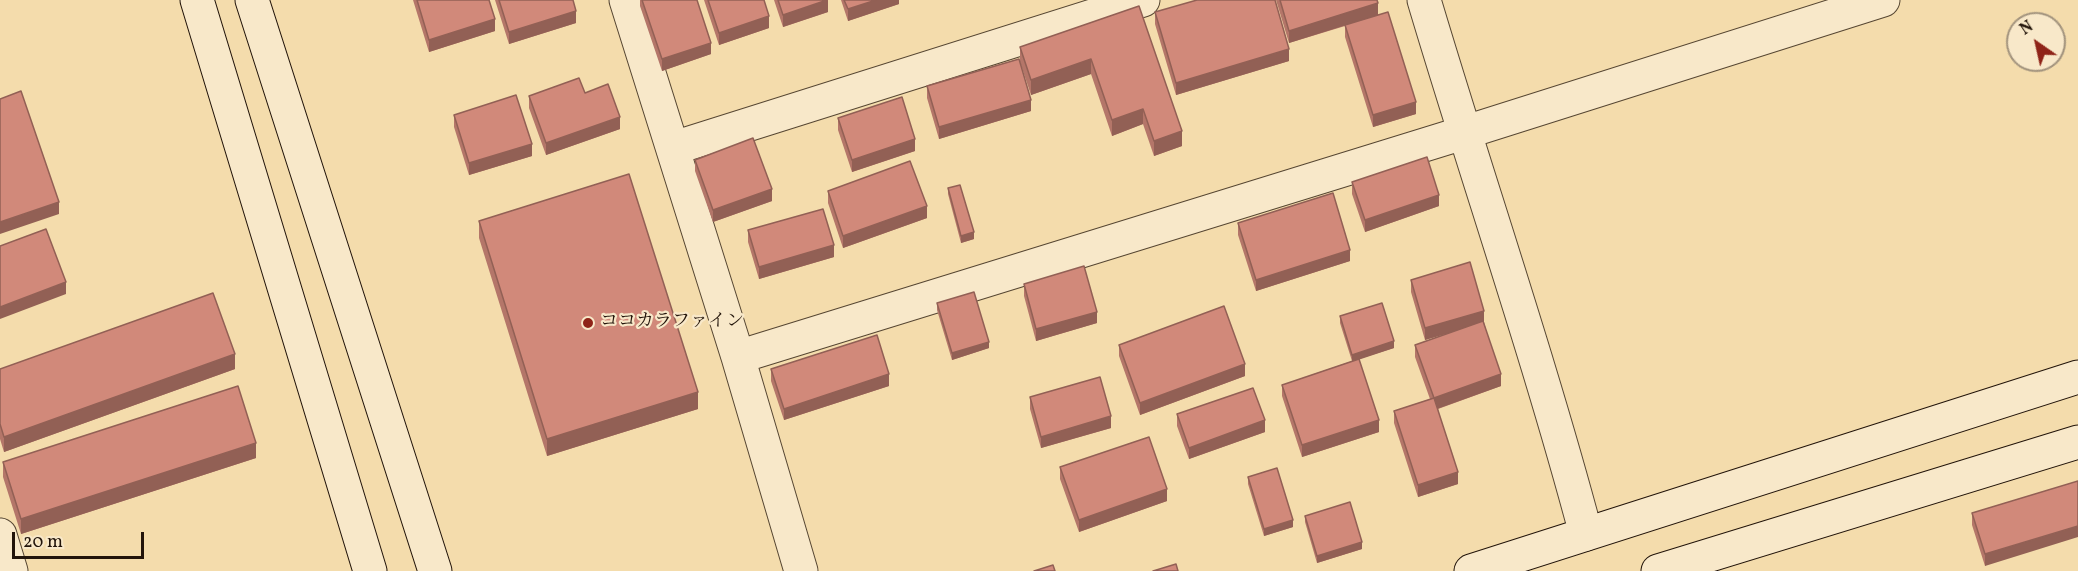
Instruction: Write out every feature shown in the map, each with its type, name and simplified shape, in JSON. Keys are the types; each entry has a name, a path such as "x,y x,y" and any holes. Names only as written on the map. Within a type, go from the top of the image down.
{"street":[{"path":"197,0 370,571"},
{"path":"252,0 435,571"},
{"path":"626,0 674,148 801,571"},
{"path":"674,148 1143,0"},
{"path":"1424,0 1463,133 1528,332 1586,534"},
{"path":"738,357 1463,133 1883,0"},
{"path":"1471,571 2078,377"},
{"path":"1658,571 2078,442"},
{"path":"0,535 11,571"}],"building":[{"path":"417,0 489,0 495,19 429,40"},
{"path":"499,0 573,0 576,11 509,32"},
{"path":"642,0 697,0 711,43 662,59"},
{"path":"708,0 764,0 769,16 719,33"},
{"path":"778,0 827,0 783,15"},
{"path":"844,0 876,0 848,9"},
{"path":"1197,0 1275,0 1289,49 1176,83 1155,12"},
{"path":"1280,0 1377,0 1378,3 1289,31"},
{"path":"1139,6 1182,131 1154,141 1143,109 1112,120 1091,59 1031,80 1020,47"},
{"path":"1388,12 1416,102 1373,115 1345,25"},
{"path":"1019,59 1031,100 939,127 927,86"},
{"path":"579,78 585,93 608,84 620,117 546,143 529,96"},
{"path":"21,91 59,202 0,222 0,99"},
{"path":"516,95 532,144 469,163 454,115"},
{"path":"902,97 915,139 852,160 838,118"},
{"path":"753,138 772,189 713,210 695,160"},
{"path":"1427,157 1439,195 1365,220 1352,182"},
{"path":"910,161 927,206 843,236 828,191"},
{"name":"ココカラファイン","path":"629,174 698,392 547,439 479,221"},
{"path":"960,185 974,232 961,236 948,188"},
{"path":"1333,193 1350,250 1256,280 1238,223"},
{"path":"823,209 834,245 759,267 748,230"},
{"path":"46,229 66,282 0,307 0,246"},
{"path":"1470,262 1484,311 1425,328 1411,280"},
{"path":"1084,266 1097,312 1036,329 1024,284"},
{"path":"974,292 989,342 952,353 937,303"},
{"path":"213,293 235,354 4,437 0,424 0,369"},
{"path":"1382,303 1394,341 1352,355 1340,316"},
{"path":"1224,306 1245,364 1140,403 1119,345"},
{"path":"1483,321 1501,374 1434,398 1415,345"},
{"path":"877,335 889,374 784,409 771,369"},
{"path":"1359,359 1379,420 1302,445 1282,385"},
{"path":"1100,377 1111,416 1041,437 1030,397"},
{"path":"238,386 256,443 21,519 3,462"},
{"path":"1253,388 1265,420 1189,448 1177,414"},
{"path":"1434,398 1458,472 1418,485 1394,411"},
{"path":"1149,437 1167,489 1079,520 1060,467"},
{"path":"1277,468 1293,520 1264,529 1248,477"},
{"path":"2078,481 2078,526 1985,554 1972,513"},
{"path":"1350,502 1362,542 1317,556 1305,516"},
{"path":"1176,564 1178,571 1153,571"},
{"path":"1053,565 1055,571 1034,571"}],"place":[{"name":"ココカラファイン","path":"588,323"}]}
